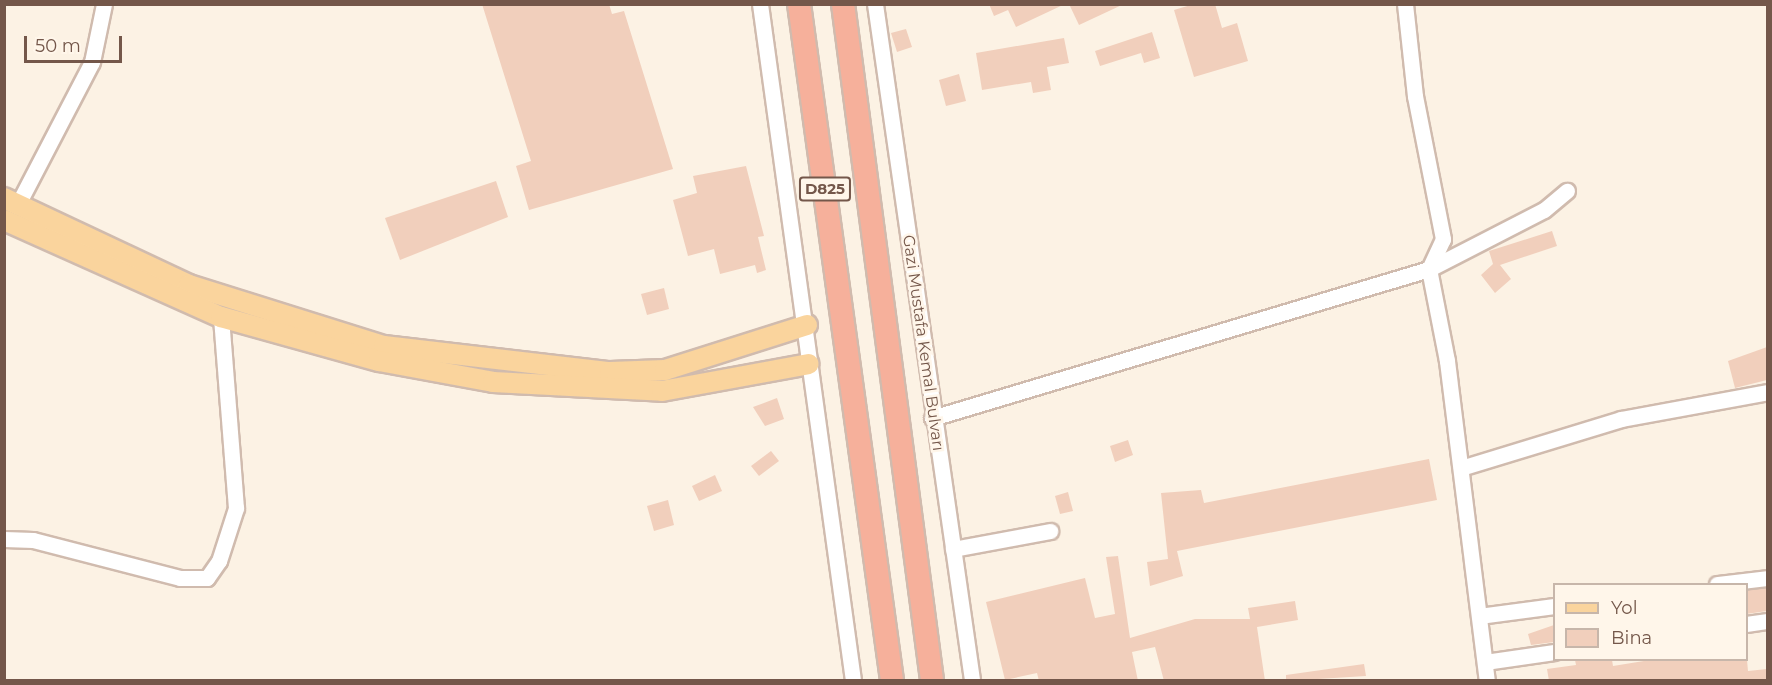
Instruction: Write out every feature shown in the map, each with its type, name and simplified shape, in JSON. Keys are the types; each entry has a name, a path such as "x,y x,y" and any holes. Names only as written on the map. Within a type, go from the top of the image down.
{"highway":[{"name":"D825","path":"799,4 892,681"},
{"name":"D825","path":"843,4 932,681"}],"main road":[{"path":"9,208 221,317 379,362 494,382 662,391 809,364"},
{"path":"9,208 189,285 384,346 610,372 665,370 807,325"}],"street":[{"path":"9,208 92,62 104,4"},
{"path":"760,4 807,325 809,364 854,681"},
{"name":"Gazi Mustafa Kemal Bulvarı","path":"875,4 932,418 972,681"},
{"path":"1405,4 1415,96 1443,239 1429,269 1439,305 1487,681"},
{"path":"932,418 1429,269 1544,210 1567,191"},
{"path":"4,539 33,540 180,578 207,578 219,561 236,508 221,317"},
{"path":"1461,468 1620,419 1767,392"},
{"path":"953,549 1050,531"},
{"path":"1731,583 1767,578"},
{"path":"1479,616 1553,606"},
{"path":"1748,624 1767,621"},
{"path":"1485,662 1553,652"}],"building":[{"path":"482,4 609,4 612,14 624,11 673,169 529,210 516,166 531,161"},
{"path":"989,4 1065,4 1016,27 1008,10 994,16"},
{"path":"1069,4 1124,4 1079,25"},
{"path":"1194,4 1215,4 1222,28 1237,23 1248,61 1194,77 1174,10"},
{"path":"906,29 912,47 897,52 891,33"},
{"path":"1152,32 1160,58 1144,63 1141,53 1100,66 1095,51"},
{"path":"1064,38 1069,63 1047,67 1051,90 1033,93 1031,82 982,90 976,53"},
{"path":"959,74 966,101 946,106 939,80"},
{"path":"746,166 764,236 758,237 766,270 757,273 755,265 720,274 714,249 688,256 673,200 697,193 693,176"},
{"path":"496,181 508,217 400,260 385,218"},
{"path":"1552,231 1557,246 1500,265 1511,279 1495,293 1481,275 1493,264 1489,251"},
{"path":"664,288 669,309 647,315 641,294"},
{"path":"1767,347 1767,380 1735,388 1728,361"},
{"path":"777,398 784,419 765,426 753,407"},
{"path":"1128,440 1133,455 1115,462 1110,446"},
{"path":"771,451 779,461 759,476 751,466"},
{"path":"1429,459 1437,500 1177,551 1183,576 1150,586 1147,562 1168,559 1161,493 1201,490 1204,503"},
{"path":"715,475 722,491 699,501 692,486"},
{"path":"1068,492 1073,511 1060,514 1055,496"},
{"path":"668,500 674,525 654,531 647,506"},
{"path":"1118,556 1130,638 1195,619 1250,619 1248,608 1295,601 1298,620 1257,627 1265,681 1164,681 1155,647 1132,652 1138,681 1039,681 1037,673 1005,680 986,602 1085,578 1095,618 1115,614 1106,557"},
{"path":"1767,588 1767,611 1748,614 1748,590"},
{"path":"1553,625 1553,642 1531,645 1528,634"},
{"path":"1575,661 1612,661 1613,666 1644,661 1747,661 1748,671 1767,669 1767,681 1549,681 1547,669 1576,665"},
{"path":"1364,664 1366,676 1286,681 1286,675"}]}
